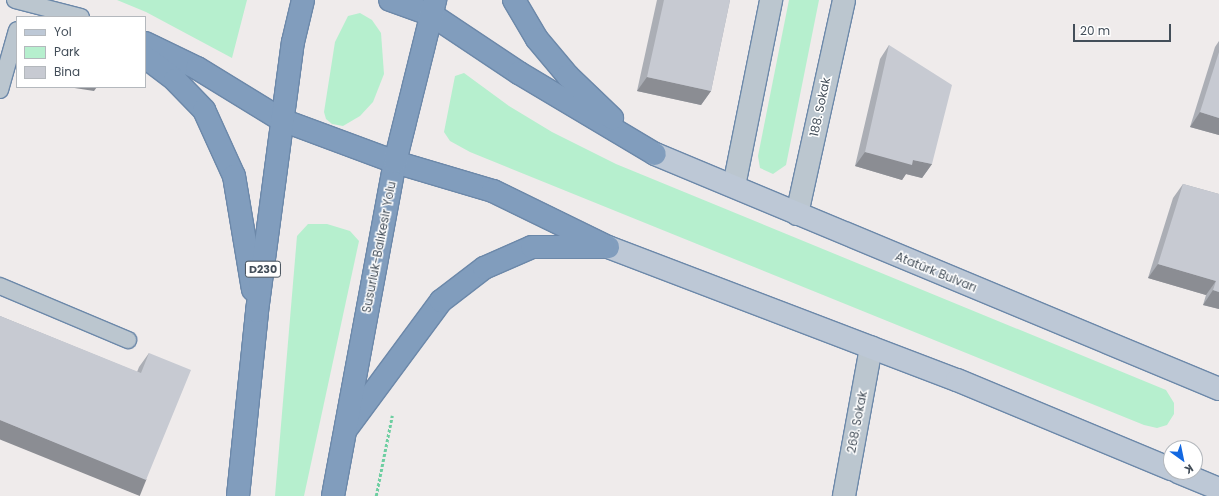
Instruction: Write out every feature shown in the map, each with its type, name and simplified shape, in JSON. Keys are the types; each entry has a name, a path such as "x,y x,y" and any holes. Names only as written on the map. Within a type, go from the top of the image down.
{"highway":[{"name":"D230","path":"238,496 257,311 282,120 293,42 303,0"},
{"path":"390,0 434,7 519,73 655,154"},
{"path":"514,0 537,39 568,76 655,154"},
{"name":"Susurluk-Balıkesir Yolu","path":"333,496 395,162 434,7"},
{"path":"146,43 197,68 282,120 395,162 493,191 608,247"},
{"path":"146,57 175,80 204,110 234,176 257,311"},
{"path":"344,433 441,301 484,268 532,247 608,247"}],"main road":[{"name":"Atatürk Bulvarı","path":"655,154 1219,389"},
{"path":"608,247 957,380 1163,466"},
{"path":"1197,480 1219,489"}],"street":[{"path":"734,186 771,0"},
{"name":"188. Sokak","path":"797,214 844,0"},
{"name":"268. Sokak","path":"844,496 871,347"}],"lane":[{"path":"21,5 76,16"},
{"path":"0,90 16,34"},
{"path":"0,286 128,340"}],"path":[{"path":"376,496 393,411"}],"green space":[{"path":"117,0 247,0 232,58 146,12"},
{"path":"789,0 819,0 786,165 773,174 760,168 758,156"},
{"path":"360,13 372,20 381,33 384,74 373,102 360,116 343,126 332,124 326,119 324,112 335,42 348,16"},
{"path":"464,73 509,106 552,132 616,164 1166,390 1174,403 1174,414 1167,425 1157,428 1144,425 470,152 450,141 444,132 455,76"},
{"path":"308,224 327,224 350,231 359,241 304,496 275,496 297,236"}],"building":[{"path":"664,0 730,0 711,91 647,77"},
{"path":"889,45 952,85 932,164 913,160 912,165 865,152"},
{"path":"1219,52 1219,118 1200,112"},
{"path":"1183,184 1219,194 1219,292 1213,290 1216,281 1158,264"},
{"path":"0,316 141,373 149,353 191,370 146,480 0,420"}]}
